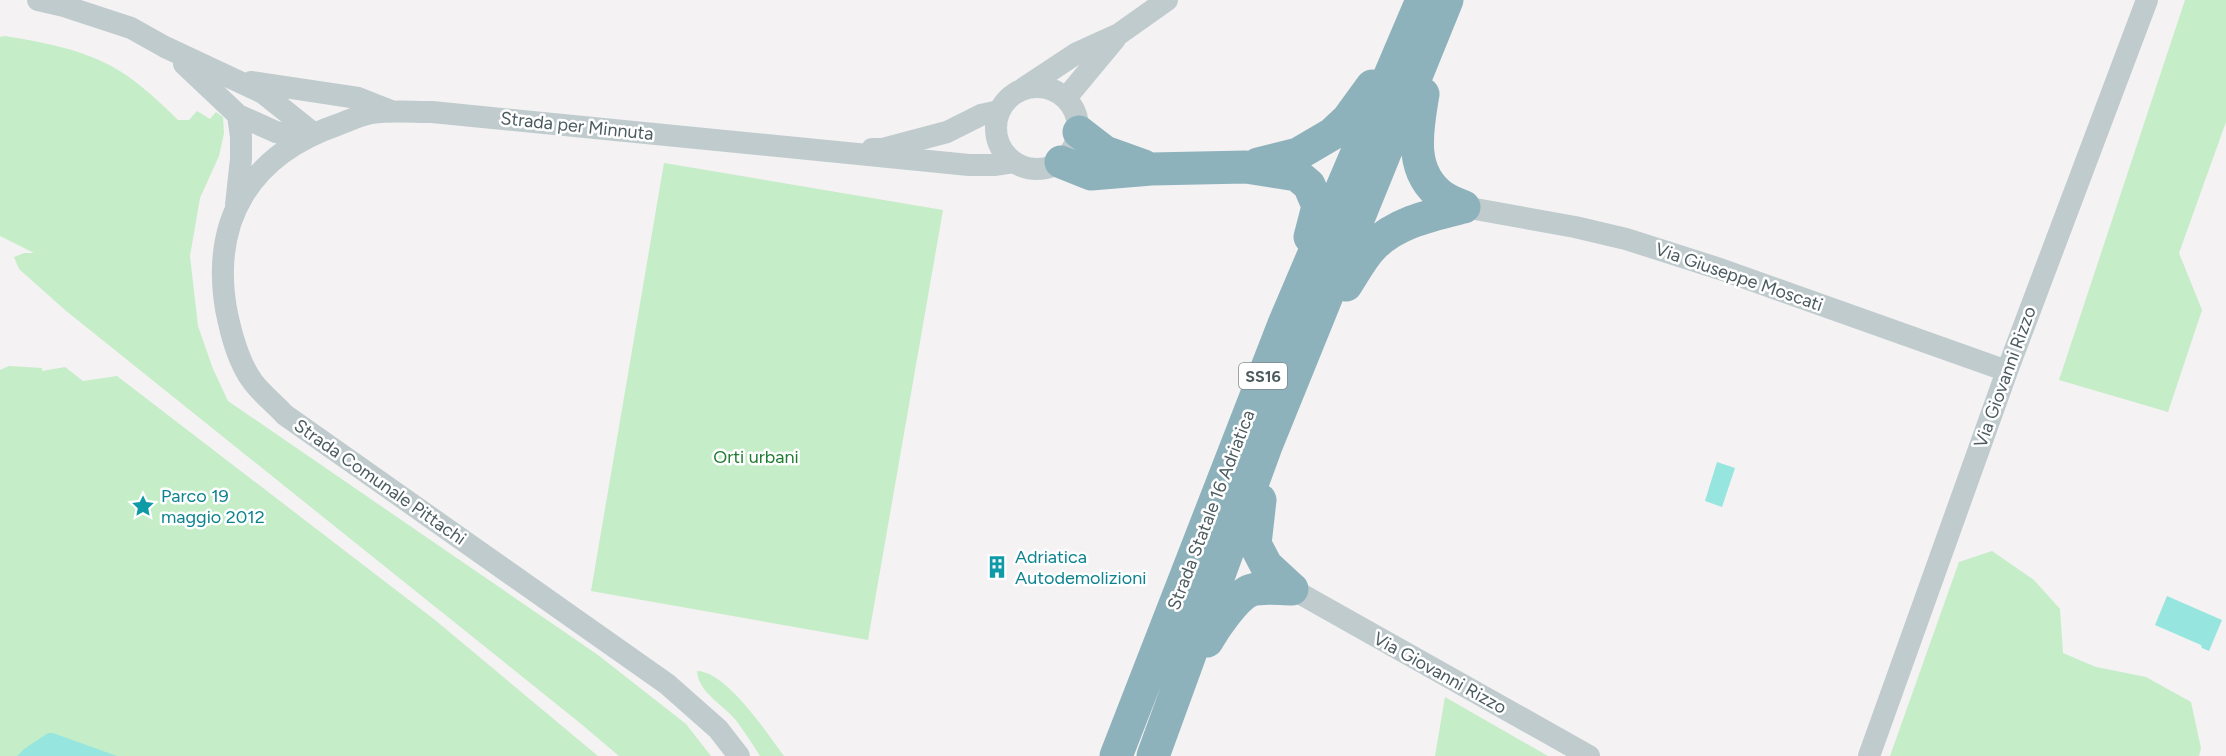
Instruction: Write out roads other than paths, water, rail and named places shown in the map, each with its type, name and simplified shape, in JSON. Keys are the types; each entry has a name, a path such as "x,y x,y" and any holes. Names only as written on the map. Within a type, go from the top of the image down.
{"highway":[{"name":"Strada Statale 16 Adriatica","path":"1116,756 1297,330 1422,21 1447,0"},
{"path":"1246,167 1298,154 1332,134 1348,119 1422,21"},
{"path":"1422,21 1416,135 1418,158 1427,183 1443,197 1464,207"},
{"path":"1078,132 1105,152 1151,169"},
{"path":"1061,162 1091,174 1151,169 1246,167 1297,175 1310,185 1318,206 1297,330"},
{"path":"1297,330 1372,247 1398,227 1433,214 1464,207"},
{"name":"Strada Statale 16 Adriatica","path":"1153,756 1266,446 1297,330"},
{"path":"1266,446 1255,544 1266,566 1292,589"},
{"path":"1172,706 1210,636 1233,606 1250,591 1292,589"}],"street":[{"path":"38,0 131,28 165,47 263,93 308,136"},
{"path":"1024,88 1047,87 1066,98 1074,108 1078,119 1076,143 1070,154 1061,162 1042,169 1032,169 1014,162 1003,152 997,139 996,125 999,111 1005,101 1024,88 1077,53 1119,34 1167,0"},
{"name":"Via Giovanni Rizzo","path":"1869,756 2007,371 2147,0"},
{"path":"1066,98 1119,34"},
{"path":"165,47 238,115 276,132 308,136"},
{"path":"232,79 358,98 396,112"},
{"name":"Strada per Minnuta","path":"843,151 882,149 947,132 981,115 999,111"},
{"name":"Strada per Minnuta","path":"308,136 372,113 432,112 843,151 903,160 969,165 1014,162"},
{"path":"236,207 241,159 238,115"},
{"name":"Strada Comunale Pittachi","path":"308,136 265,169 236,207 227,231 223,259 223,290 229,325 240,357 253,382 285,414 667,684 718,729 739,756"},
{"name":"Via Giuseppe Moscati","path":"1464,207 1575,227 1626,239 1720,269 2007,371"},
{"name":"Via Giovanni Rizzo","path":"1292,589 1589,756"}],"water":[{"path":"1717,462 1735,468 1722,507 1705,501"},
{"path":"2167,596 2222,620 2209,651 2201,645 2155,625"},
{"path":"48,733 53,733 117,756 17,756"}],"place":[{"name":"Parco 19 maggio 2012","path":"143,506"},
{"name":"Adriatica Autodemolizioni","path":"997,567"}],"park label":[{"name":"Orti urbani","path":"756,457"}]}
